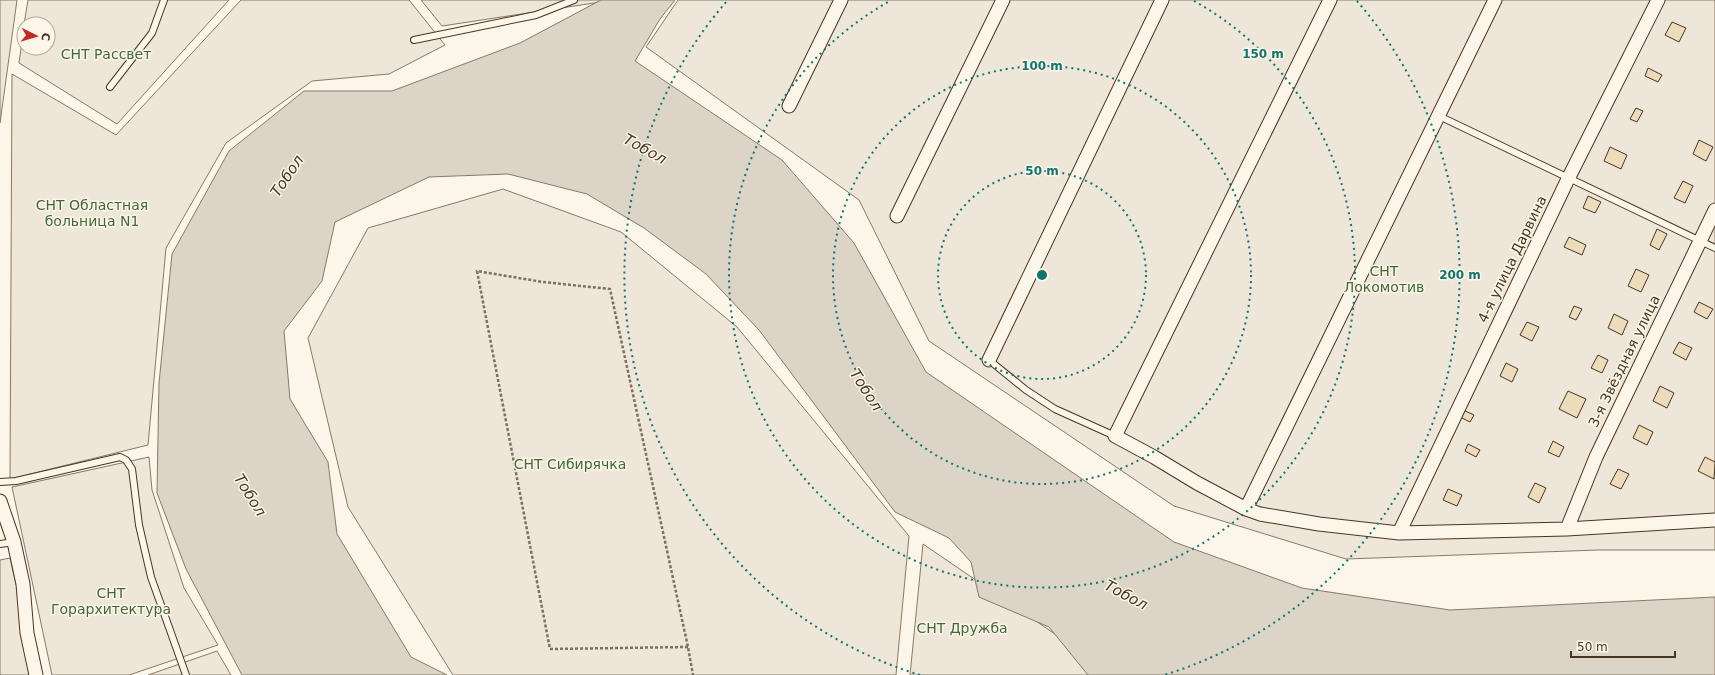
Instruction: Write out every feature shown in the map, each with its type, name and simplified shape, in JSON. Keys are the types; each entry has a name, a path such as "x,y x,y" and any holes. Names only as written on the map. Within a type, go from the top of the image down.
{"street":[{"path":"789,106 841,0"},
{"path":"897,216 1003,0"},
{"path":"989,360 1162,0"},
{"path":"1330,0 1115,436 1246,509 1274,517 1399,534 1567,529 1715,520"},
{"path":"1246,509 1495,0"},
{"name":"4-я улица Дарвина","path":"1399,534 1568,179 1658,0"},
{"name":"3-я Звёздная улица","path":"1567,529 1596,457 1715,210"},
{"path":"0,501 14,542 23,584 27,633 36,675"}],"lane":[{"path":"110,87 152,33 164,0"},
{"path":"414,40 536,15 574,0"},
{"path":"1439,116 1715,248"},
{"path":"989,360 1026,390 1055,409 1115,436"},
{"path":"0,482 16,481 120,457 126,460 132,469 139,525 151,577 172,641 186,675"},
{"path":"0,544 14,542"}],"path":[{"path":"688,647 550,649 477,272 543,282 610,289 688,647 693,675"}],"green space":[{"path":"0,0 17,0 0,123"},
{"name":"СНТ Рассвет","path":"28,0 229,0 117,124 19,63 20,56 56,56 56,16 25,16"},
{"name":"СНТ Областная больница N1","path":"241,0 409,0 445,45 389,74 312,81 226,143 166,248 148,445 10,479 12,74 116,135"},
{"path":"421,0 614,0 442,26"},
{"name":"СНТ Локомотив","path":"678,0 1715,0 1715,550 1598,550 1346,559 1174,506 929,341 859,200 646,47"},
{"name":"СНТ Сибирячка","path":"503,189 621,232 737,327 909,536 896,675 453,675 348,507 308,338 368,228"},
{"name":"СНТ Горархитектура","path":"149,457 152,490 184,588 218,645 129,675 52,675 12,487"},
{"name":"СНТ Дружба","path":"923,544 1115,675 910,675"},
{"path":"10,558 37,675 0,675 0,560"},
{"path":"217,651 231,675 148,675"}],"water":[{"name":"Тобол","path":"601,0 675,0 660,19 635,61 782,160 854,243 926,372 1174,542 1302,588 1450,610 1715,597 1715,675 1088,675 1049,627 979,597 971,562 949,538 895,512 759,330 706,274 644,228 587,194 508,174 429,177 335,222 322,281 284,331 290,399 328,462 337,534 411,657 447,675 242,675 186,569 157,493 159,383 172,254 229,151 304,91 392,91 520,43"}],"building":[{"path":"1672,22 1686,28 1679,42 1665,35"},
{"path":"1648,68 1662,75 1658,82 1645,76"},
{"path":"1636,108 1643,111 1637,122 1630,119"},
{"path":"1699,140 1713,147 1706,161 1693,154"},
{"path":"1610,147 1627,155 1621,169 1604,161"},
{"path":"1683,181 1693,186 1685,203 1674,198"},
{"path":"1588,196 1601,202 1595,213 1583,208"},
{"path":"1657,229 1667,234 1659,250 1650,245"},
{"path":"1569,237 1586,245 1582,255 1564,247"},
{"path":"1636,269 1649,275 1641,292 1628,286"},
{"path":"1699,302 1713,309 1707,319 1694,312"},
{"path":"1574,306 1582,309 1576,320 1569,317"},
{"path":"1614,314 1628,321 1622,335 1608,328"},
{"path":"1527,322 1539,327 1532,341 1520,335"},
{"path":"1679,342 1692,348 1686,360 1673,353"},
{"path":"1598,355 1608,360 1602,373 1591,368"},
{"path":"1506,363 1518,369 1512,382 1500,376"},
{"path":"1660,386 1674,393 1667,408 1653,401"},
{"path":"1568,391 1586,399 1577,418 1559,409"},
{"path":"1461,409 1474,415 1470,422 1458,416"},
{"path":"1639,425 1653,432 1647,445 1633,438"},
{"path":"1553,441 1564,447 1559,457 1548,452"},
{"path":"1468,444 1480,450 1476,457 1465,451"},
{"path":"1705,457 1715,462 1714,479 1698,471"},
{"path":"1618,469 1629,474 1621,489 1610,484"},
{"path":"1535,483 1546,488 1539,503 1528,497"},
{"path":"1448,489 1462,495 1457,506 1443,500"}]}
